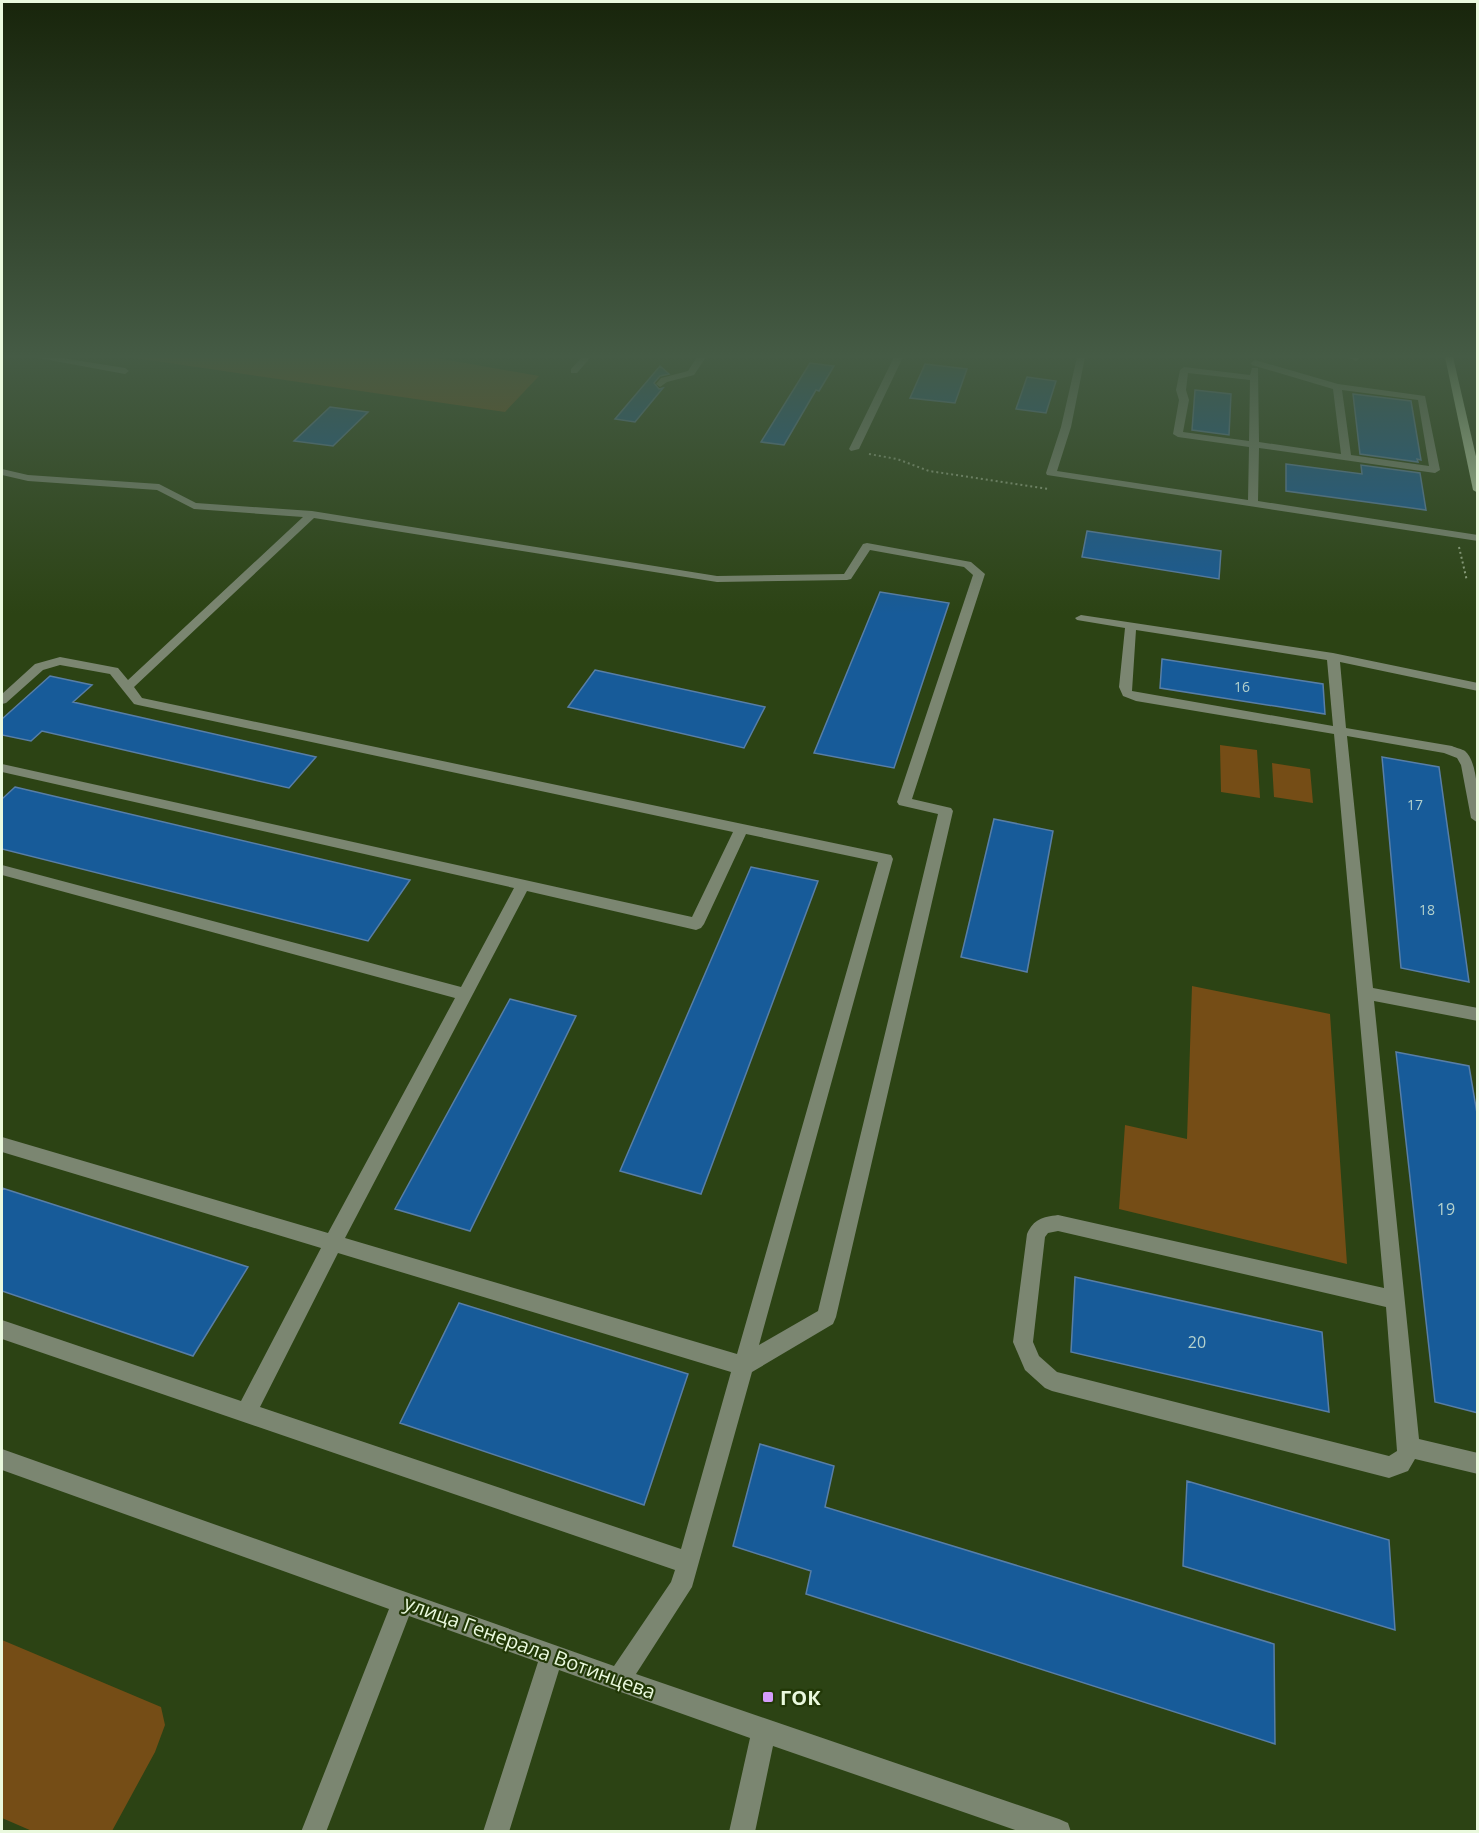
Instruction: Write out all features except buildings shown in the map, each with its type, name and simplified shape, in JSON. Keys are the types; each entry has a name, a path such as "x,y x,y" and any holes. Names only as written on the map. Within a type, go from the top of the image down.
{"main road":[{"path":"1468,443 1478,490"}],"street":[{"path":"854,449 857,443"},
{"path":"1061,443 1051,474 1478,538"},
{"path":"1243,443 1435,470 1430,443"},
{"path":"1344,443 1346,457"},
{"path":"1253,505 1254,444"},
{"path":"2,472 28,478 159,487 194,506 312,514 717,579 847,577 867,546 967,564 979,574 904,802 946,811 826,1317 743,1366 2,1144"},
{"path":"126,687 312,514"},
{"path":"1081,618 1333,657 1478,687"},
{"path":"1131,626 1125,687 1127,693 1136,697 1447,749 1462,755 1468,765 1478,818"},
{"path":"1333,657 1365,993 1395,1300 1409,1447 1405,1461 1398,1466 1389,1467 1052,1381 1032,1363 1023,1342 1036,1234 1043,1225 1058,1223 1395,1300"},
{"path":"2,699 39,667 60,661 114,670 138,701 886,859 681,1587 620,1679"},
{"path":"2,768 696,924 742,828"},
{"path":"2,870 465,994"},
{"path":"246,1413 333,1243 523,885"},
{"path":"1365,993 1478,1015"},
{"path":"2,1330 688,1563"},
{"path":"1409,1447 1478,1464"},
{"name":"улица Генерала Вотинцева","path":"2,1460 764,1731 1059,1832"},
{"path":"313,1832 403,1602"},
{"path":"496,1832 552,1656"},
{"path":"742,1832 764,1731"}],"shaded area":[{"path":"1220,745 1257,750 1260,798 1221,792"},
{"path":"1272,763 1310,769 1313,803 1274,797"},
{"path":"1192,986 1330,1014 1347,1264 1119,1209 1125,1125 1187,1139"},
{"path":"2,1640 161,1707 165,1725 155,1752 112,1831 32,1831 2,1818"}],"place":[{"name":"ГОК","path":"768,1697"}]}
